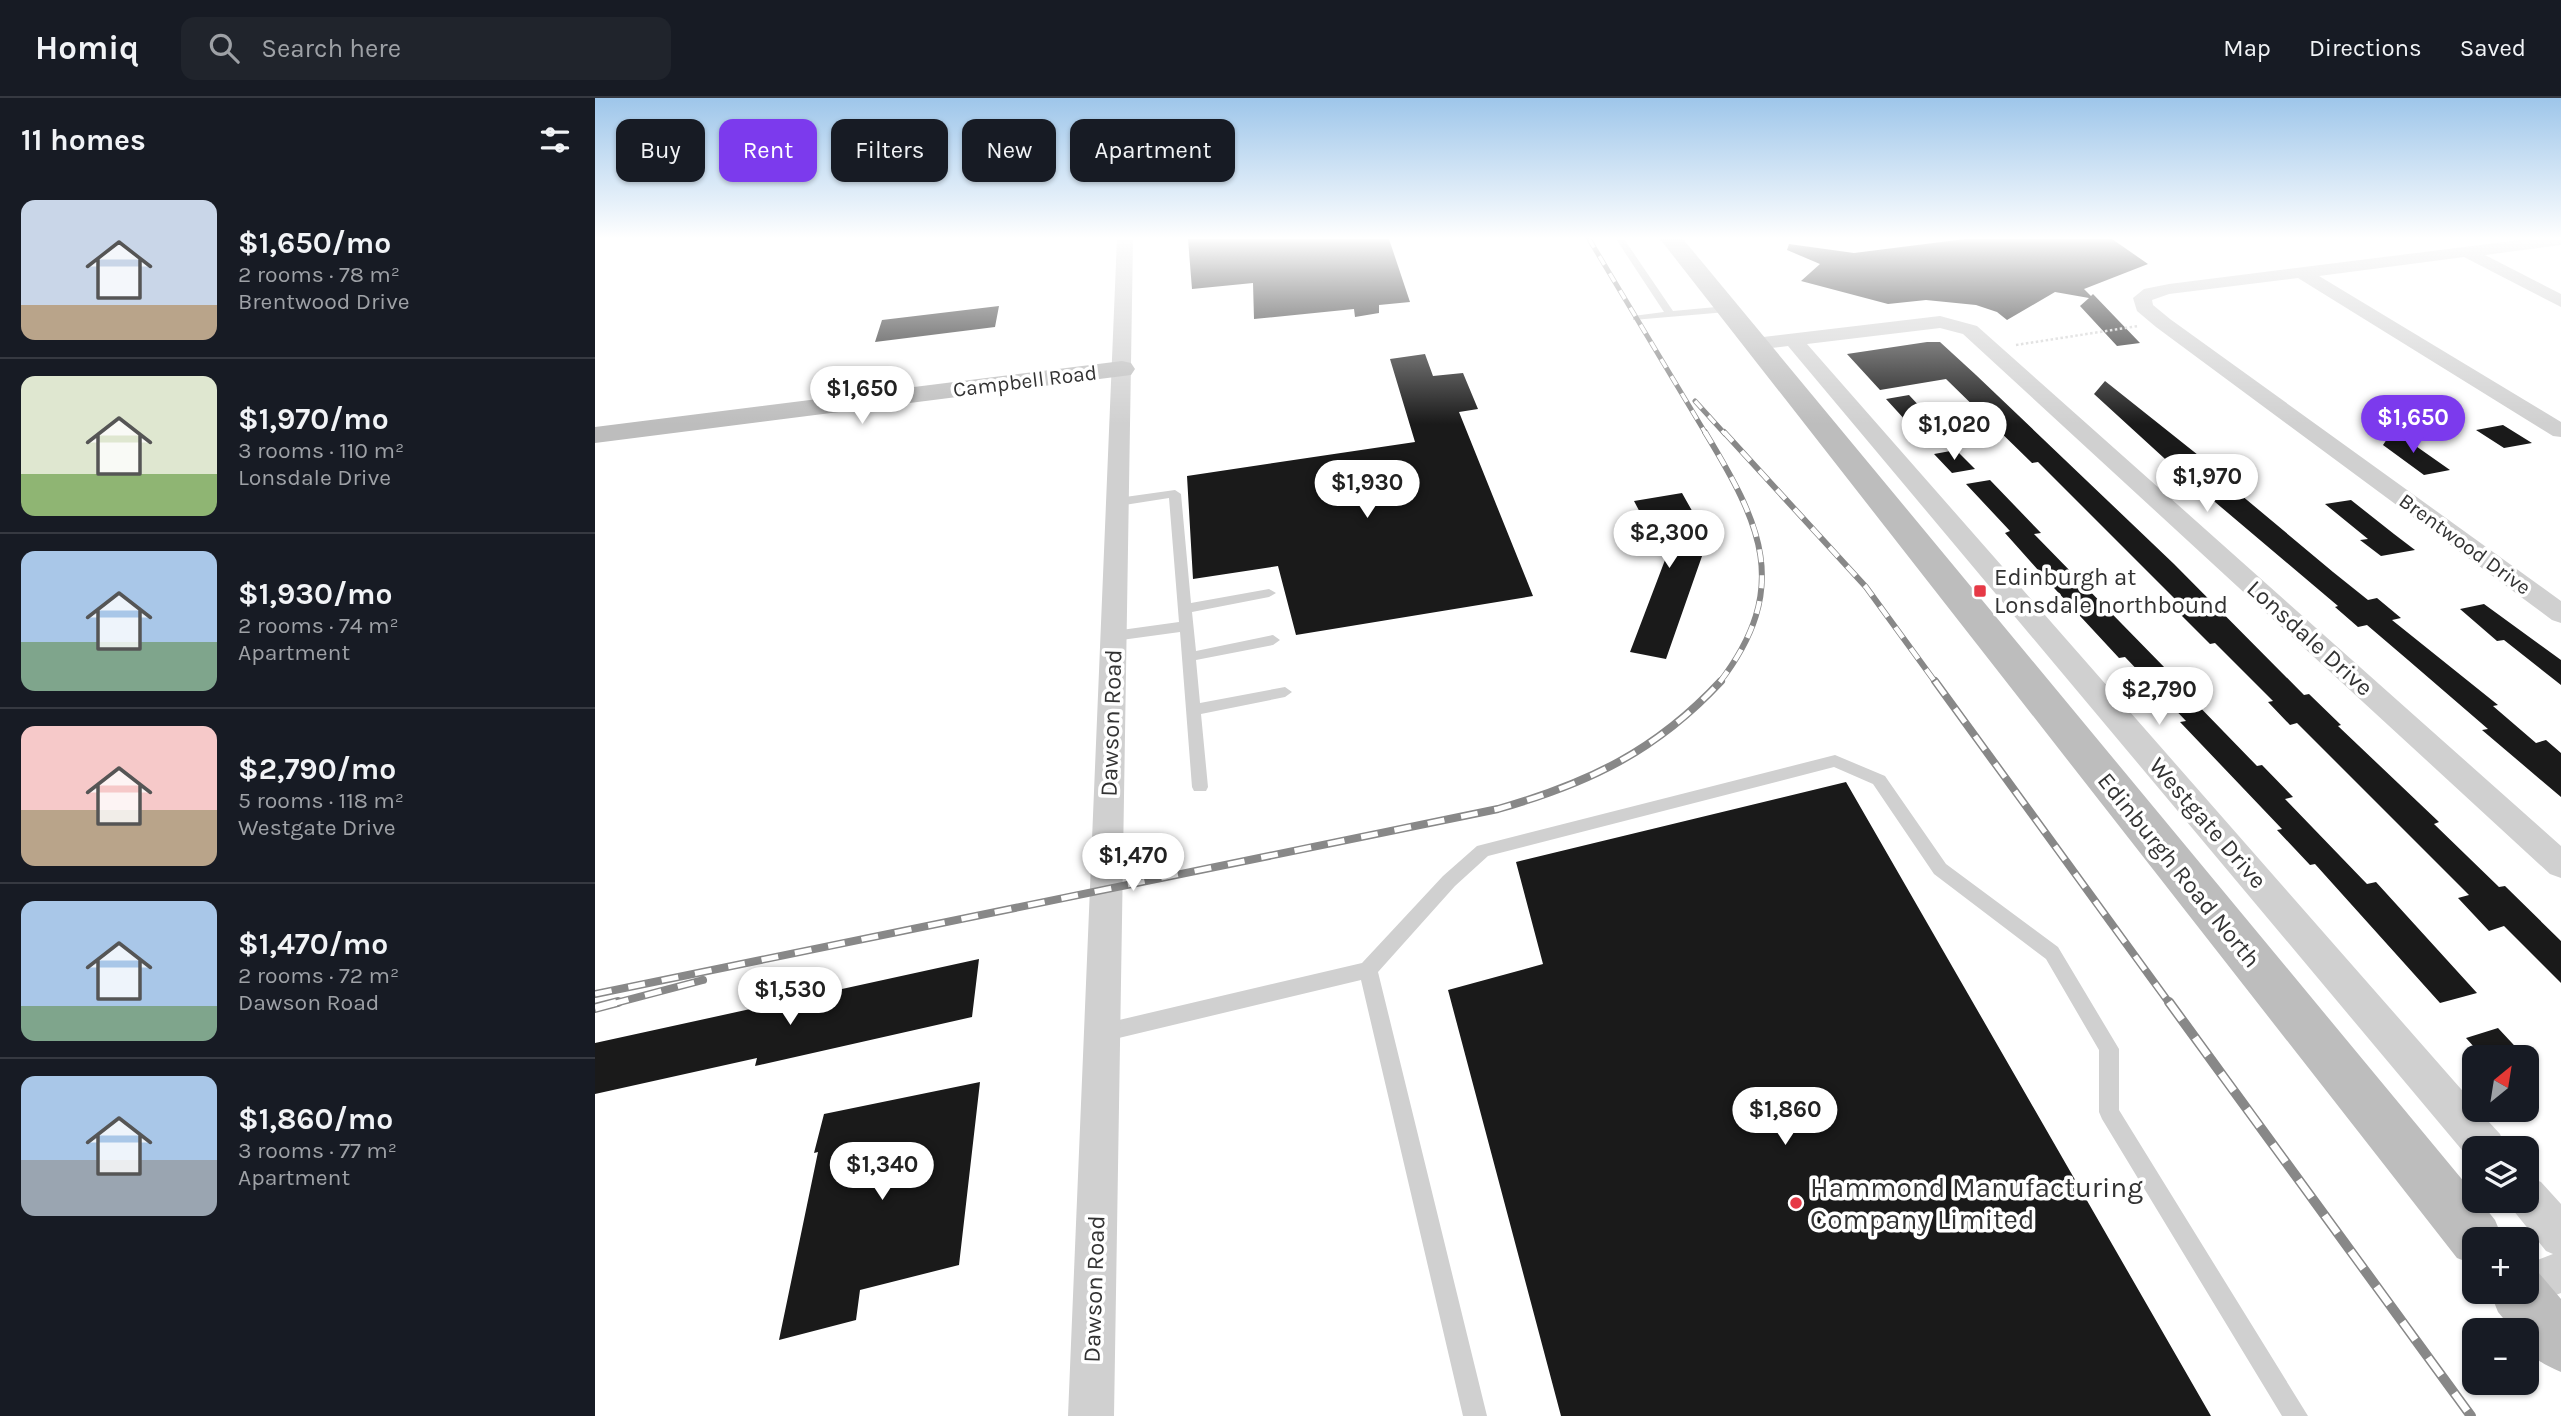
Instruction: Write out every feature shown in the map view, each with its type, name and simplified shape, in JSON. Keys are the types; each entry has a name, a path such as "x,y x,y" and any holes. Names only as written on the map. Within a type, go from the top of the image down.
{"main road":[{"name":"Edinburgh Road North","path":"1720,301 2466,1227"},
{"name":"Campbell Road","path":"595,415 1122,360"},
{"name":"Campbell Road","path":"595,435 1122,360"},
{"path":"2528,1304 2561,1343"}],"street":[{"name":"Dawson Road","path":"1091,1416 1123,301"},
{"name":"Brentwood Drive","path":"2143,301 2144,306 2163,323 2561,614"},
{"path":"2347,301 2561,431"},
{"name":"Lonsdale Drive","path":"1755,344 1940,322 1970,330 2561,865"},
{"name":"Westgate Drive","path":"1793,339 2476,1136"},
{"path":"2539,1210 2561,1236"},
{"path":"2539,1280 2561,1272"}],"lane":[{"path":"1661,301 1670,314"},
{"path":"1637,318 1727,309"},
{"path":"1118,502 1175,494 1200,787"},
{"path":"1184,609 1269,593"},
{"path":"1114,636 1186,626"},
{"path":"1188,657 1273,640"},
{"path":"1193,710 1285,692"},
{"path":"1102,1033 1368,970 1449,881 1483,851 1835,761 1879,780 1940,869 2052,953 2109,1049 2109,1112 2296,1416"},
{"path":"1368,970 1475,1416"}],"path":[{"path":"1990,349 2163,323"}],"building":[{"path":"1253,301 1410,302 1379,305 1379,313 1355,317 1354,309 1254,319"},
{"path":"1875,301 1921,301 1888,304"},
{"path":"1931,301 2040,301 2007,320 1997,312 1976,305"},
{"path":"2086,301 2099,301 2140,343 2117,346 2080,306"},
{"path":"999,306 995,327 875,342 882,320"},
{"path":"1940,342 1976,375 2174,564 2304,695 2309,694 2341,725 2338,726 2439,822 2434,824 2499,887 2505,886 2561,941 2561,983 2504,926 2489,931 2458,898 2469,895 2297,723 2290,725 2268,702 2273,701 2215,643 2210,644 2168,602 2176,600 2038,462 2032,463 1946,379 1880,390 1847,354"},
{"path":"1425,354 1433,376 1463,373 1478,409 1459,412 1533,596 1296,635 1278,566 1193,579 1187,476 1415,442 1390,359"},
{"path":"2105,381 2247,494 2241,495 2333,572 2368,600 2377,598 2401,618 2392,620 2498,705 2493,706 2536,743 2546,740 2561,753 2561,797 2482,730 2488,729 2367,625 2358,627 2335,607 2338,606 2176,469 2094,394"},
{"path":"1909,395 1951,440 1927,444 1886,399"},
{"path":"2503,425 2532,443 2504,448 2476,430"},
{"path":"2393,430 2450,470 2424,475 2383,445"},
{"path":"1956,450 1975,469 1952,473 1934,454"},
{"path":"1990,480 2041,533 2034,534 2165,668 2171,667 2197,694 2189,696 2257,766 2262,765 2293,797 2285,799 2367,884 2376,882 2477,993 2440,1003 2315,864 2310,865 2277,830 2282,829 2180,722 2186,721 2125,657 2119,658 2055,589 2005,533 2010,531 1966,484"},
{"path":"1682,493 1708,539 1666,659 1630,652 1665,560 1634,501"},
{"path":"2351,500 2415,550 2381,556 2360,540 2368,539 2325,504"},
{"path":"2484,604 2561,660 2561,685 2504,640 2497,641 2460,609"},
{"name":"Hammond Manufacturing Company Limited","path":"1846,782 2211,1416 1561,1416 1448,990 1543,964 1516,862"},
{"path":"979,959 972,1017 755,1066 757,1058 595,1094 595,1043"},
{"path":"2498,1028 2514,1045 2472,1045 2466,1038"},
{"path":"980,1082 959,1265 860,1290 856,1320 779,1340 818,1152 814,1153 824,1114"}],"railway":[{"path":"1626,301 1706,434"},
{"path":"1695,401 1725,434"},
{"path":"1705,432 1741,496 1753,526 1760,556 1762,585 1756,616 1742,648 1719,683"},
{"path":"1724,432 1866,587 1936,683"},
{"path":"1935,681 2170,1004"},
{"path":"595,994 1498,809 1562,788 1619,762 1672,727 1719,683"},
{"path":"612,1004 703,980"},
{"path":"595,1008 618,1002"},
{"path":"2169,1002 2471,1416"}],"place":[{"name":"Edinburgh at Lonsdale northbound","path":"1980,591"},
{"name":"Hammond Manufacturing Company Limited","path":"1796,1203"}]}
